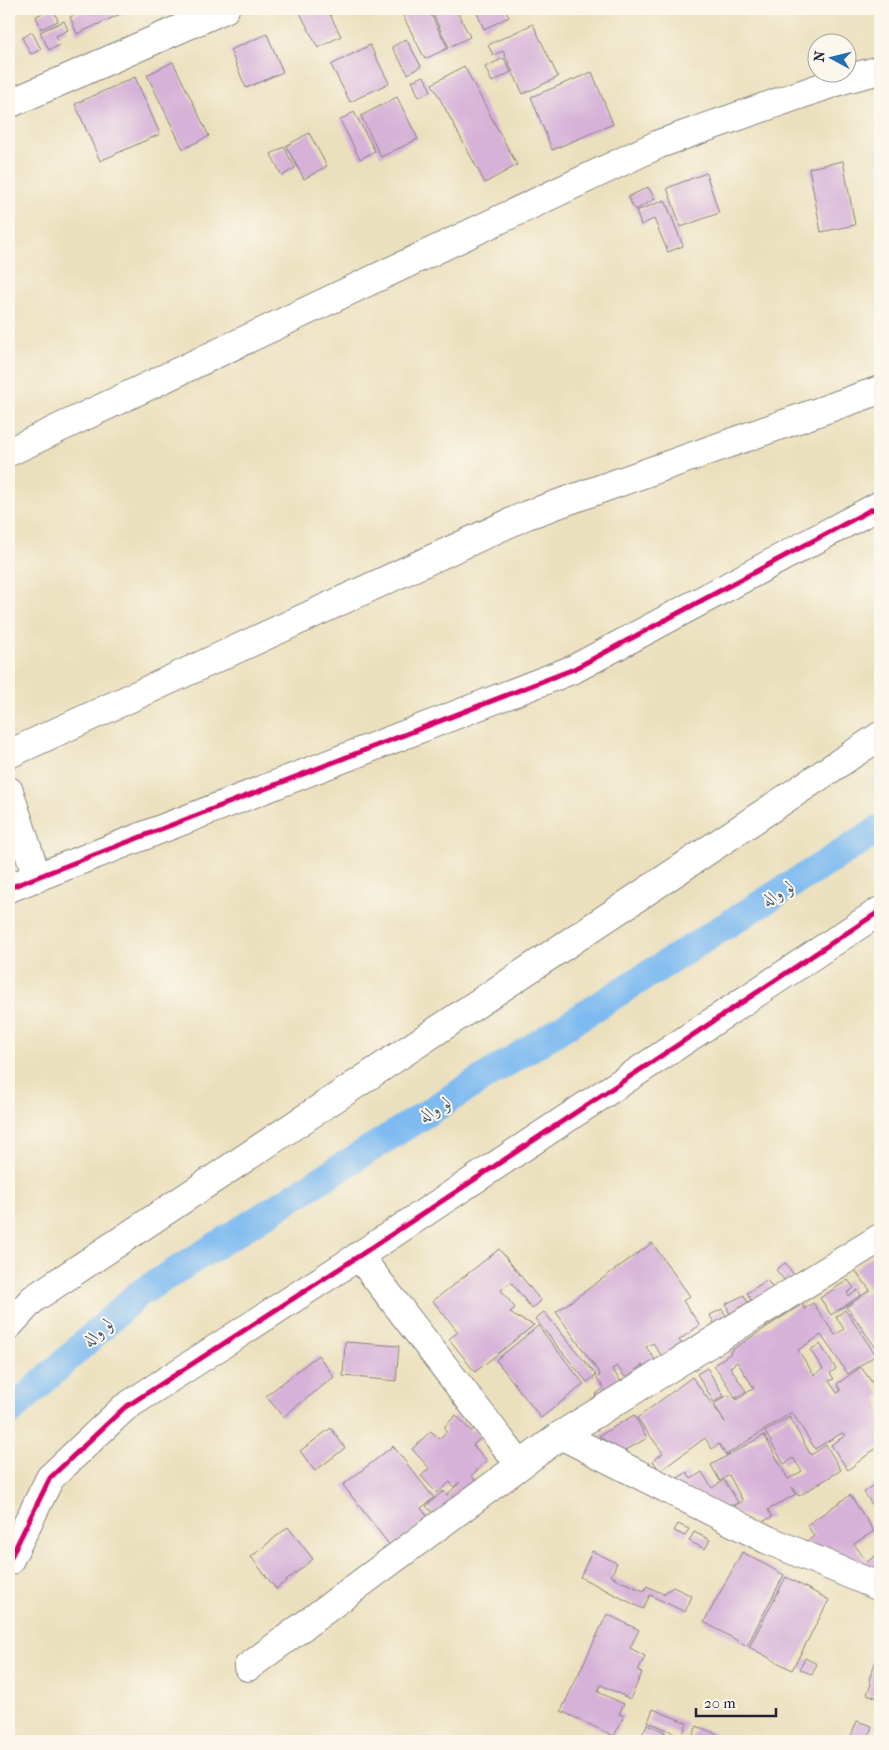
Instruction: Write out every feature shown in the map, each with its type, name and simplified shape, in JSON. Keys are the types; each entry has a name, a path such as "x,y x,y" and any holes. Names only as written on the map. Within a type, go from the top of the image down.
{"street":[{"path":"9,104 225,9"},
{"path":"9,452 659,144 842,80 880,70"},
{"path":"9,754 527,515 880,390"},
{"path":"9,888 574,669 880,505"},
{"path":"9,1324 33,1299 880,736"},
{"path":"9,791 37,878"},
{"path":"9,1561 50,1478 124,1408 359,1256 880,912"},
{"path":"248,1667 560,1435 880,1238"},
{"path":"359,1256 520,1465"},
{"path":"560,1435 768,1540 880,1587"}],"building":[{"path":"53,9 58,21 41,29 36,16"},
{"path":"89,9 129,10 77,34 70,17"},
{"path":"298,9 327,9 341,36 318,48"},
{"path":"428,9 448,48 425,59 400,10"},
{"path":"430,9 456,9 470,37 449,47"},
{"path":"475,9 505,9 509,17 484,29"},
{"path":"64,21 68,30 56,36 60,45 49,50 40,32"},
{"path":"533,24 558,77 523,94 503,51 493,55 488,45"},
{"path":"32,32 41,49 31,54 22,38"},
{"path":"267,34 283,72 246,88 230,50"},
{"path":"406,39 421,66 408,74 392,47"},
{"path":"370,45 389,83 350,102 331,65"},
{"path":"504,58 511,72 492,82 485,67"},
{"path":"173,62 209,136 183,149 147,75"},
{"path":"464,66 517,165 485,183 432,84"},
{"path":"592,72 613,124 552,150 531,97"},
{"path":"424,76 431,91 419,97 412,81"},
{"path":"135,77 160,134 100,161 75,104"},
{"path":"397,97 418,139 381,157 361,116"},
{"path":"354,112 375,151 360,159 340,120"},
{"path":"309,133 327,166 304,179 286,146"},
{"path":"284,147 295,168 282,176 271,154"},
{"path":"843,161 855,225 821,232 809,168"},
{"path":"706,173 719,213 681,227 667,188"},
{"path":"648,187 655,199 635,210 628,197"},
{"path":"665,200 683,246 668,252 654,219 641,225 636,211"},
{"path":"652,1243 690,1296 683,1301 700,1325 679,1340 684,1347 665,1361 653,1343 646,1347 659,1365 649,1373 642,1365 635,1370 640,1377 630,1384 617,1366 612,1369 624,1386 601,1403 595,1395 604,1388 597,1379 600,1374 556,1312"},
{"path":"499,1249 541,1301 532,1309 511,1282 501,1290 515,1308 510,1312 514,1316 534,1325 475,1372 449,1339 458,1332 433,1301"},
{"path":"880,1250 880,1347 877,1349 846,1307 870,1290 854,1269"},
{"path":"785,1263 794,1275 786,1282 776,1270"},
{"path":"767,1280 773,1289 752,1302 747,1293"},
{"path":"848,1280 854,1288 847,1293 849,1296 858,1290 861,1295 831,1315 820,1298"},
{"path":"744,1295 749,1305 730,1315 726,1304"},
{"path":"813,1303 835,1335 844,1329 836,1317 845,1310 876,1355 848,1374 821,1335 798,1350 814,1375 823,1369 810,1350 820,1344 836,1369 830,1373 834,1379 829,1381 837,1393 841,1391 837,1384 861,1367 880,1394 877,1398 880,1404 880,1445 848,1470 831,1445 846,1435 842,1433 815,1449 792,1412 726,1455 719,1444 712,1449 705,1438 660,1471 653,1461 663,1453 637,1418 692,1377 725,1422 714,1404 728,1395 736,1398 714,1365 731,1353 730,1351 802,1304 804,1309","holes":["737,1362 754,1388 736,1400 746,1391 730,1367"]},
{"path":"722,1309 728,1319 715,1325 710,1315"},
{"path":"544,1312 596,1375 587,1382 535,1319"},
{"path":"538,1326 584,1384 541,1418 496,1360"},
{"path":"345,1342 399,1346 396,1381 343,1376"},
{"path":"318,1355 334,1377 283,1417 266,1396"},
{"path":"707,1368 724,1396 714,1402 697,1374"},
{"path":"456,1415 471,1431 474,1429 482,1437 473,1445 487,1461 471,1476 480,1485 440,1521 426,1506 443,1491 447,1495 460,1482 454,1487 450,1482 437,1493 421,1476 429,1468 412,1449 431,1431 439,1439 446,1432 445,1426"},
{"path":"634,1415 647,1438 621,1453 599,1436"},
{"path":"789,1417 811,1455 826,1445 841,1470 799,1496 792,1487 796,1494 768,1510 772,1517 760,1523 730,1509 743,1501 729,1475 720,1481 711,1465 764,1435 788,1479 802,1471 793,1458 784,1464 765,1432"},
{"path":"331,1428 345,1448 315,1471 300,1451"},
{"path":"393,1446 434,1498 421,1508 429,1518 391,1547 343,1485"},
{"path":"687,1472 691,1479 702,1472 712,1488 724,1480 738,1502 729,1508 672,1482"},
{"path":"880,1480 880,1517 864,1492"},
{"path":"850,1495 874,1531 854,1544 867,1562 880,1552 880,1575 806,1542 814,1536 807,1525"},
{"path":"678,1524 689,1529 685,1536 674,1531"},
{"path":"288,1527 313,1559 276,1589 251,1557"},
{"path":"694,1532 710,1540 705,1549 689,1541"},
{"path":"592,1551 617,1563 611,1576 625,1583 644,1591 647,1586 663,1594 673,1587 692,1596 685,1612 650,1595 643,1609 580,1577"},
{"path":"742,1552 784,1575 747,1646 704,1622"},
{"path":"786,1577 829,1600 792,1670 749,1647"},
{"path":"607,1614 639,1630 630,1648 645,1656 638,1671 642,1673 630,1699 601,1685 598,1692 624,1704 619,1714 624,1716 614,1736 561,1711"},
{"path":"805,1658 817,1664 812,1675 800,1669"},
{"path":"877,1658 880,1659 880,1699 867,1694 871,1684 869,1679"},
{"path":"653,1709 687,1723 682,1736 648,1722"},
{"path":"857,1721 872,1726 867,1741 849,1741"},
{"path":"647,1724 665,1732 661,1741 656,1741 642,1735"},
{"path":"697,1726 726,1738 725,1741 691,1740"}],"waterway":[{"name":"لو واله","path":"9,1413 137,1295 880,829"}],"cycle path":[{"path":"9,888 574,669 880,505"},
{"path":"9,1561 50,1478 124,1408 359,1256 880,911"}]}
